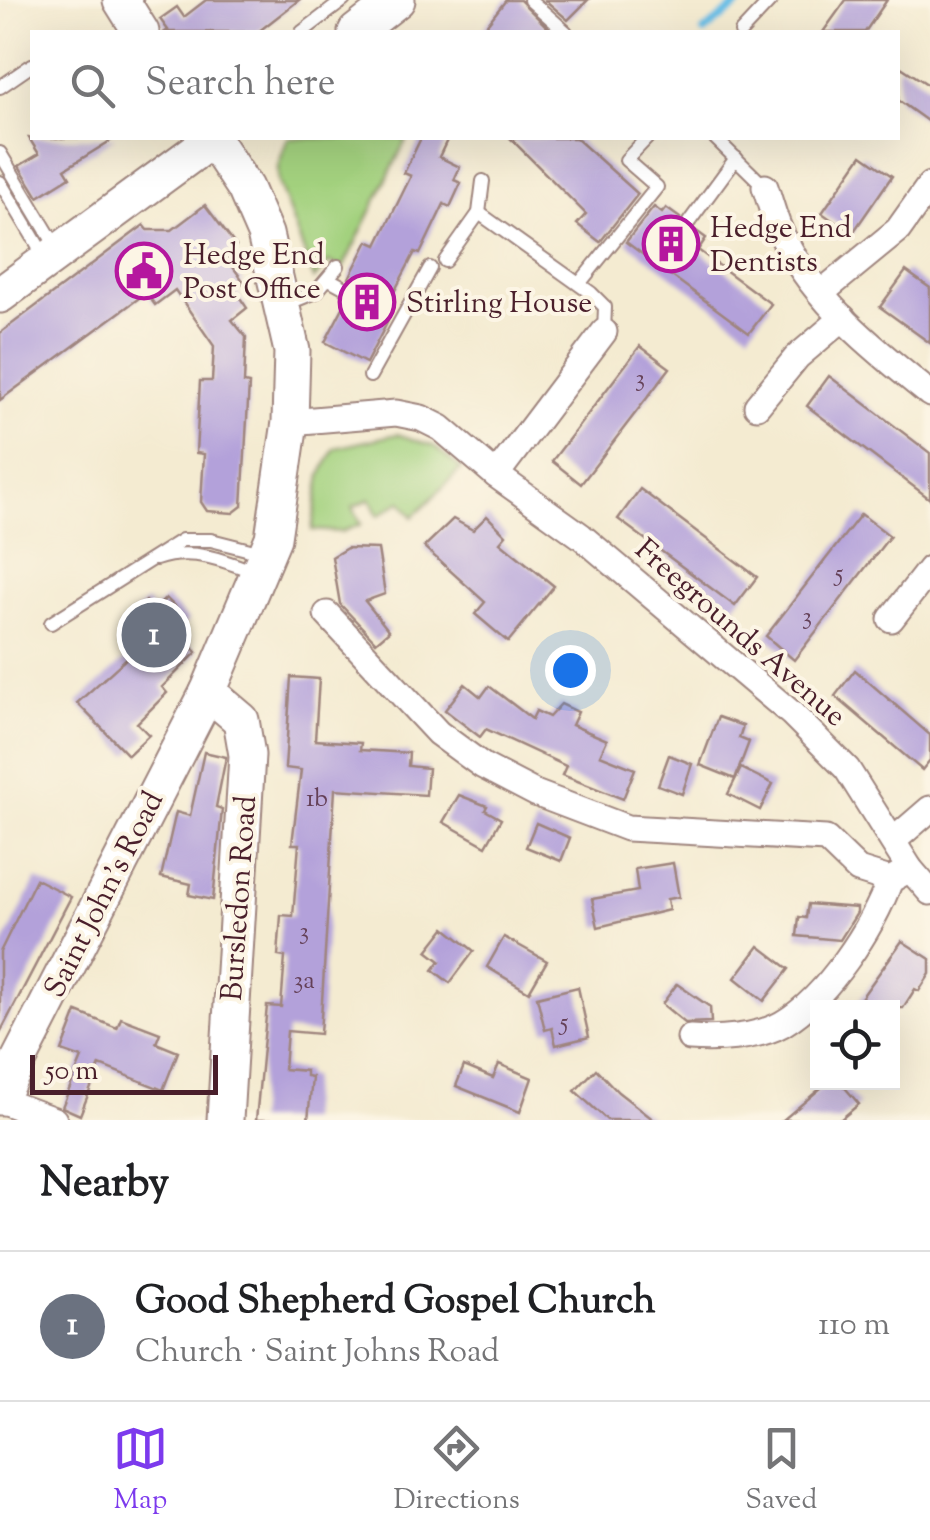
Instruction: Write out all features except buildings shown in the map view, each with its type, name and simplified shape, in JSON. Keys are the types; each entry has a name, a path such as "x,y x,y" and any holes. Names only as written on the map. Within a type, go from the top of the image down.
{"main road":[{"path":"120,0 140,30"},
{"path":"359,30 397,0"},
{"path":"0,295 210,140"},
{"name":"Saint John's Road","path":"2,1086 208,692 263,564 282,493 290,422 292,350 284,305 265,234 245,188 214,140"},
{"name":"Bursledon Road","path":"208,692 241,720 247,755 225,1120"}],"street":[{"path":"821,293 898,230 930,185"},
{"path":"765,187 784,239 821,293 842,318 930,394"},
{"path":"757,406 798,357 842,318"},
{"path":"496,475 604,332"},
{"name":"Freegrounds Avenue","path":"290,422 396,414 422,418 441,428 496,475 580,536 792,714 847,769 894,841 900,875"},
{"path":"891,619 930,570"},
{"path":"327,614 438,733 483,766 535,793 627,828 826,839 858,870 900,875 930,892"},
{"path":"894,841 930,809"},
{"path":"701,1044 782,1024 813,998 863,938 900,875"},
{"path":"2,1086 54,1120"}],"lane":[{"path":"305,30 344,0"},
{"path":"530,0 564,30"},
{"path":"743,30 771,0"},
{"path":"0,87 30,66"},
{"path":"579,284 657,187 626,160 644,140"},
{"path":"718,140 765,187"},
{"path":"0,152 53,255"},
{"path":"690,222 736,158"},
{"path":"445,261 480,213 483,181"},
{"path":"0,182 53,255"},
{"path":"480,213 605,307 604,332"},
{"path":"284,305 316,292 338,266"},
{"path":"370,376 430,268"},
{"path":"329,279 351,290"},
{"path":"386,309 402,318"},
{"path":"51,624 182,540 210,540 263,564"},
{"path":"138,566 184,554 263,564"}],"green space":[{"path":"287,140 406,140 343,268 329,262 314,279 278,182 278,166"},
{"path":"397,434 434,446 461,469 413,517 401,501 378,516 370,499 353,507 361,524 341,532 312,530 321,475 335,448"}],"waterway":[{"path":"706,30 744,0"}],"place":[{"name":"Hedge End Dentists","path":"671,244"},
{"name":"Hedge End Post Office","path":"144,271"},
{"name":"Stirling House","path":"367,302"},
{"name":"Good Shepherd Gospel Church","path":"154,635"}]}
